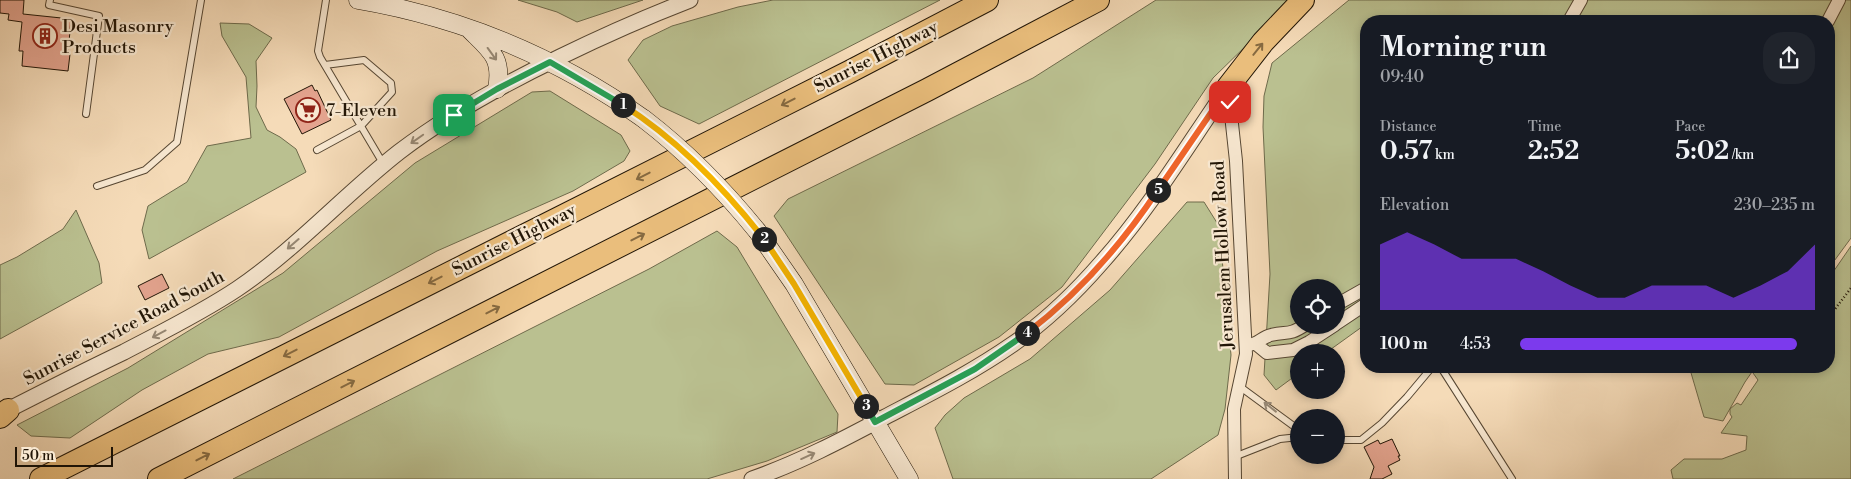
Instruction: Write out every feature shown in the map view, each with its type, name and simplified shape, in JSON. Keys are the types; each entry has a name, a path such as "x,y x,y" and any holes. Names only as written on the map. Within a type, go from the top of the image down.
{"highway":[{"name":"Sunrise Highway","path":"41,479 987,0"},
{"path":"159,479 918,95 1098,0"},
{"path":"1228,88 1275,29 1303,0"}],"main road":[{"path":"358,0 467,26 516,46 550,62 604,92 644,119 676,144 728,196 758,232 794,284 909,479"},
{"path":"467,26 490,51 497,62 499,73 497,89"}],"street":[{"name":"Sunrise Service Road South","path":"3,413 158,334 223,298 269,264 384,165 438,125 497,89 640,20 690,0"},
{"path":"1572,15 1581,0"},
{"path":"1831,15 1838,0"},
{"name":"Jerusalem Hollow Road","path":"1228,88 1251,344 1246,354 1234,409 1235,479"},
{"path":"760,478 830,446 955,380 995,356 1032,329 1101,264 1134,224 1228,88"},
{"path":"1345,300 1360,292"},
{"path":"1345,318 1360,308"},
{"path":"1251,344 1269,335 1290,333"},
{"path":"1251,344 1267,352 1293,350 1321,334"}],"lane":[{"path":"50,0 49,5 99,16 86,114"},
{"path":"97,186 145,170 177,142 201,0"},
{"path":"326,0 318,51 384,165"},
{"path":"317,150 361,126 392,92 391,83 364,60 325,65"},
{"path":"1345,440 1360,440 1382,423 1427,373"},
{"path":"1444,373 1512,479"},
{"path":"1239,386 1290,423"},
{"path":"1234,457 1280,439 1290,438"}],"path":[{"path":"1835,309 1851,288"}],"green space":[{"path":"518,0 643,0 577,22 557,12"},
{"path":"773,0 940,0 699,124 660,106 628,60 643,40 672,26 738,7"},
{"path":"1156,0 1293,0 1213,78 1155,164 1062,287 999,337 914,385 885,384 774,216 788,199 1033,78"},
{"path":"1349,0 1851,0 1851,238 1835,260 1835,15 1360,15 1360,328 1338,344 1290,344 1290,380 1276,390 1264,375 1270,274 1263,127 1264,96 1272,63"},
{"path":"220,23 249,24 272,38 256,61 256,107 267,130 296,149 306,172 149,259 142,230 148,206 187,182 207,146 251,138 246,77 222,36"},
{"path":"550,91 621,135 630,151 624,161 573,191 437,251 279,337 208,354 142,390 70,438 31,436 17,425 128,368 283,273 415,163 532,92"},
{"path":"1187,202 1204,202 1219,226 1231,355 1225,409 1218,435 1151,479 953,479 935,428 945,415 964,398 1030,359 1110,290"},
{"path":"76,210 99,263 102,283 0,339 0,265 63,229"},
{"path":"717,231 737,247 838,414 837,432 767,461 707,479 233,479 649,269"},
{"path":"1851,246 1851,479 1673,479 1671,470 1684,459 1722,459 1746,450 1747,436 1721,433 1732,417 1730,409 1737,403 1741,405 1758,380 1753,373 1835,373 1835,269"},
{"path":"1691,373 1751,373 1723,421 1704,417"}],"building":[{"name":"Desi Masonry Products","path":"0,0 24,0 23,14 71,19 68,71 22,66 23,51 19,51 22,22 8,20 9,14 0,13"},
{"name":"7-Eleven","path":"312,85 315,91 317,90 331,120 302,134 284,99"},
{"path":"162,274 169,288 145,300 138,286"},
{"path":"1392,439 1400,460 1388,466 1392,474 1382,479 1370,479 1374,467 1364,447 1378,440 1380,444"}],"place":[{"name":"Desi Masonry Products","path":"45,36"},
{"name":"7-Eleven","path":"308,110"}],"route":[{"path":"454,115 520,76 550,62 604,92 644,119 676,144 703,170 728,196 766,243 794,284 875,422 975,369 1013,344 1050,313 1087,279 1118,244 1152,199 1228,88 1230,102"}]}
